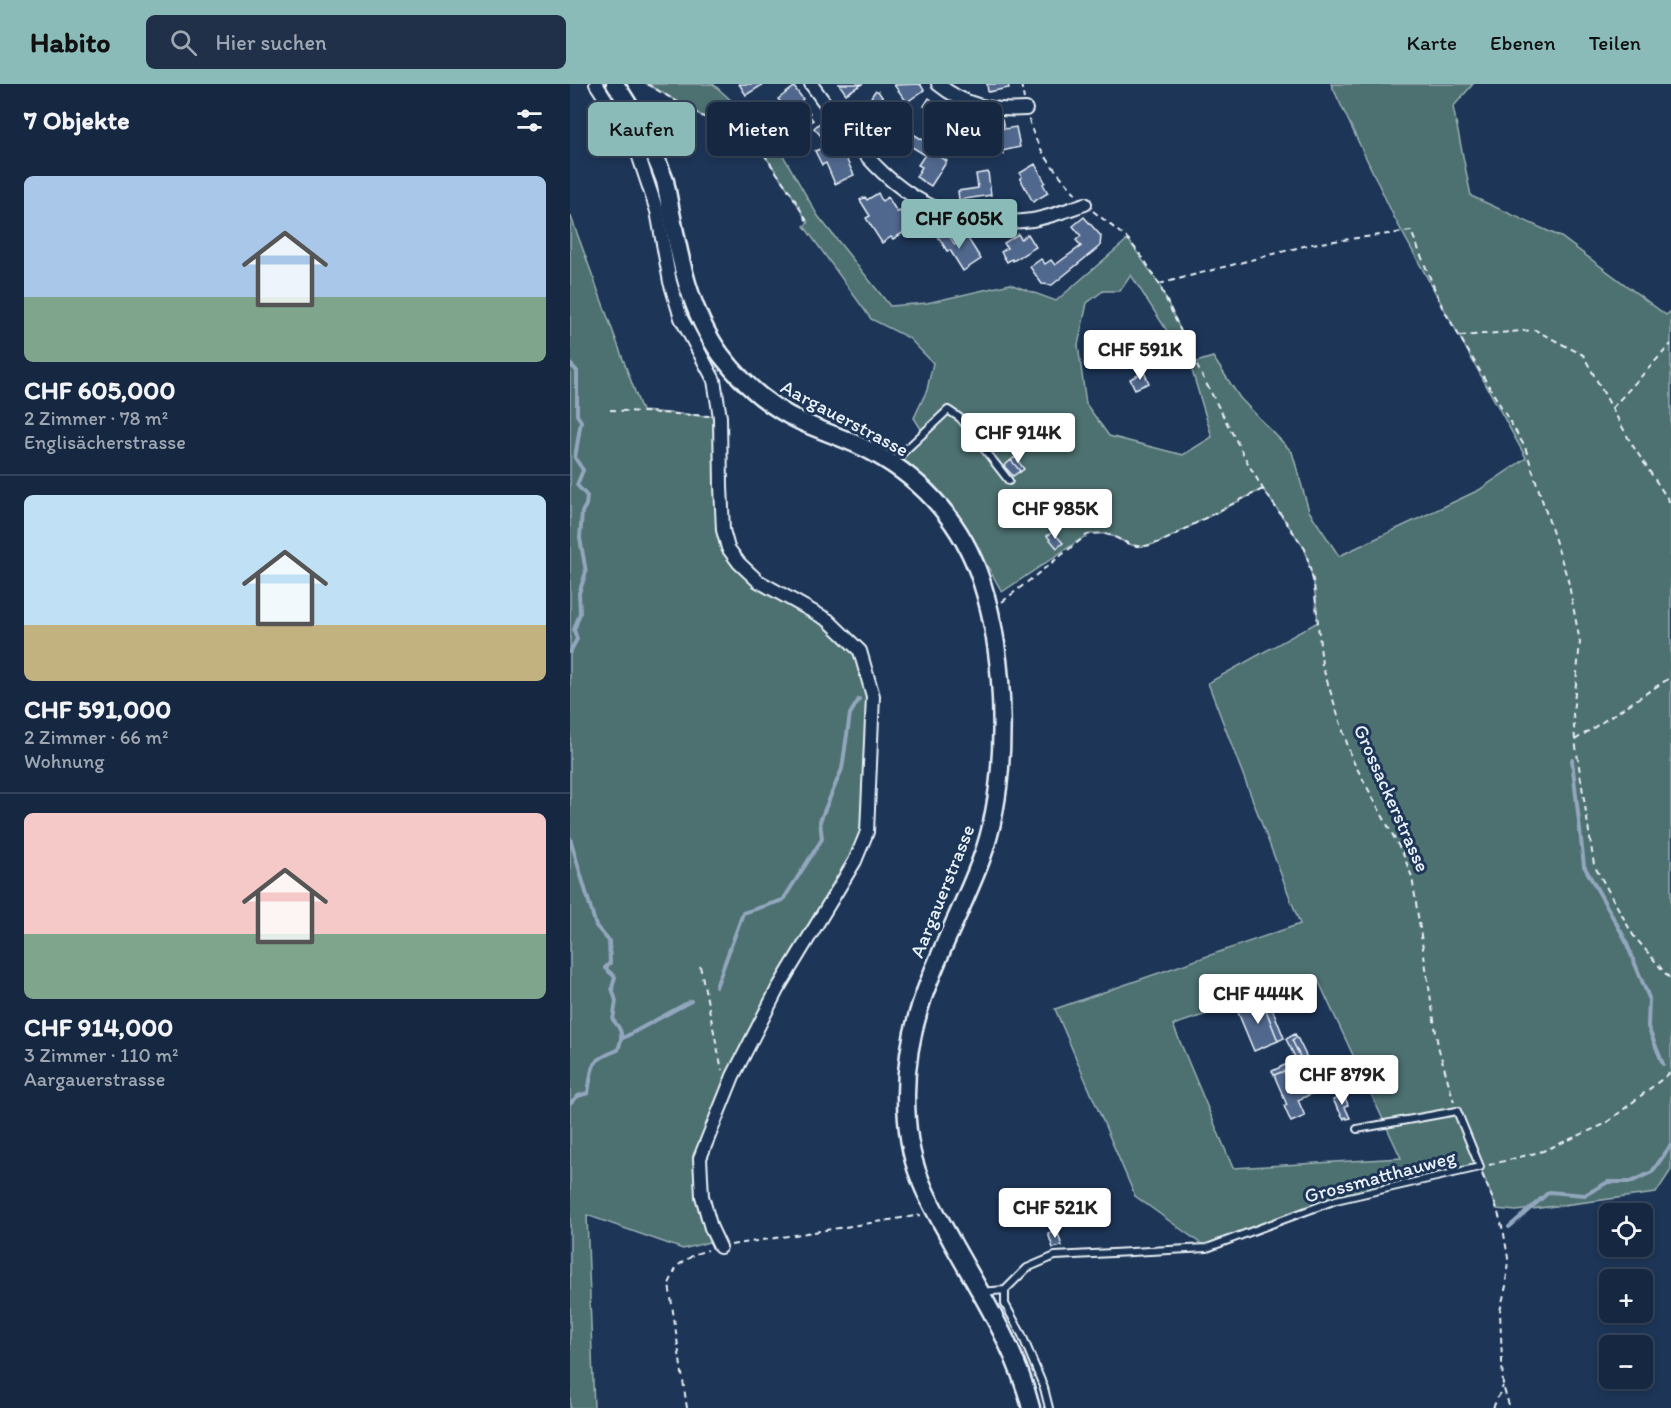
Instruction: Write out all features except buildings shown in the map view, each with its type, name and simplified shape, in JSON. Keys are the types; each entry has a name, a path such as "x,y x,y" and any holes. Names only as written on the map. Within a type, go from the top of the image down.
{"main road":[{"name":"Aargauerstrasse","path":"615,84 629,105 658,163 665,181 685,275 703,327 723,357 757,393 784,412 874,453 892,464 932,496 949,515 975,562 990,611 999,669 1000,754 996,808 980,862 919,1005 911,1039 906,1094 910,1145 919,1176 936,1213 1012,1352 1031,1408"}],"street":[{"path":"596,84 638,154 657,211 670,282 681,318 714,380 720,417 723,530 728,548 739,563 758,581 828,620 860,651 873,696 867,832 855,861 777,990 727,1090 700,1158 702,1196 711,1228 720,1247"},
{"path":"811,84 861,151 888,179 907,194 942,212 987,222 1013,222 1052,215 1084,204"},
{"path":"938,84 956,97 975,106 1003,111 1026,109"}],"lane":[{"path":"892,464 948,410 960,418 1009,481"},
{"path":"1357,1128 1457,1111 1480,1167"},
{"name":"Grossmatthauweg","path":"1005,1290 1027,1268 1055,1256 1207,1248 1336,1200 1480,1167"},
{"path":"981,1292 1005,1290 1005,1304 1022,1335 1044,1388 1049,1408"}],"path":[{"path":"647,84 761,150 808,223"},
{"name":"Grossackerstrasse","path":"1026,109 1032,133 1047,161 1084,204 1128,239 1159,284 1196,364 1263,489 1305,549 1314,584 1322,665 1352,759 1403,854 1412,877 1438,1046 1457,1111"},
{"path":"1159,284 1312,244 1411,231 1442,307 1525,447 1568,580 1580,642 1573,714 1594,865 1632,935 1671,980"},
{"path":"1459,336 1535,330 1583,355 1631,443 1671,504"},
{"path":"1612,408 1671,344"},
{"path":"610,410 720,417"},
{"path":"990,611 1087,536 1099,532 1108,533 1129,543 1143,546 1162,541 1263,489"},
{"path":"1575,740 1671,676"},
{"path":"700,966 727,1090"},
{"name":"Grossmatthauweg","path":"1480,1167 1543,1151 1605,1124 1671,1072"},
{"path":"1480,1167 1497,1209 1508,1257 1506,1286 1500,1311 1503,1386 1510,1408"},
{"path":"687,1408 669,1284 677,1266 695,1254 720,1247 936,1213"},
{"path":"1493,1408 1503,1386"}],"green space":[{"path":"647,84 713,84 733,102 707,102 707,119 695,112 695,102 678,102"},
{"path":"1331,84 1473,84 1453,107 1471,196 1561,237 1666,315 1671,311 1671,1170 1656,1193 1516,1211 1497,1209 1480,1167 1336,1200 1207,1248 1135,1196 1055,1009 1300,924 1208,683 1318,622 1314,584 1305,549 1263,489 1152,545 1131,545 1105,534 1087,535 1002,592 957,512 935,486 902,460 914,441 923,432 914,418 927,390 933,363 909,338 871,319 804,226 808,223 765,156 783,156 818,216 890,306 927,303 1010,284 1056,301 1128,239 1159,284 1186,342 1180,351 1131,275 1120,291 1103,291 1087,303 1078,345 1086,404 1109,436 1183,455 1212,437 1190,364 1213,357 1240,398 1292,452 1309,511 1339,556 1479,490 1526,458 1395,219","holes":["1317,978 1401,1158 1233,1168 1173,1025"]},
{"path":"570,214 642,411 720,417 723,530 739,563 828,620 860,651 873,696 867,832 777,990 700,1158 702,1196 720,1247 709,1242 683,1249 587,1215 594,1408 570,1408"}],"waterway":[{"path":"570,364 577,371 577,415 581,421 575,458 583,470 577,485 587,496 582,512 580,538 586,572 579,593 580,613 574,630 577,639 570,652"},
{"path":"716,987 743,913 783,900 822,839 820,821 842,769 850,714 859,699"},
{"path":"1572,760 1584,866 1624,937 1649,998 1648,1027 1663,1064"},
{"path":"570,838 596,926 609,941 610,963 605,968 615,977 612,988 616,1001 613,1020 619,1027 621,1037 618,1050 602,1057 594,1065 588,1093 578,1096 570,1103"},
{"path":"623,1038 691,1001"},
{"path":"1509,1227 1549,1192 1585,1195 1608,1182 1631,1182 1652,1172 1671,1145"}]}
